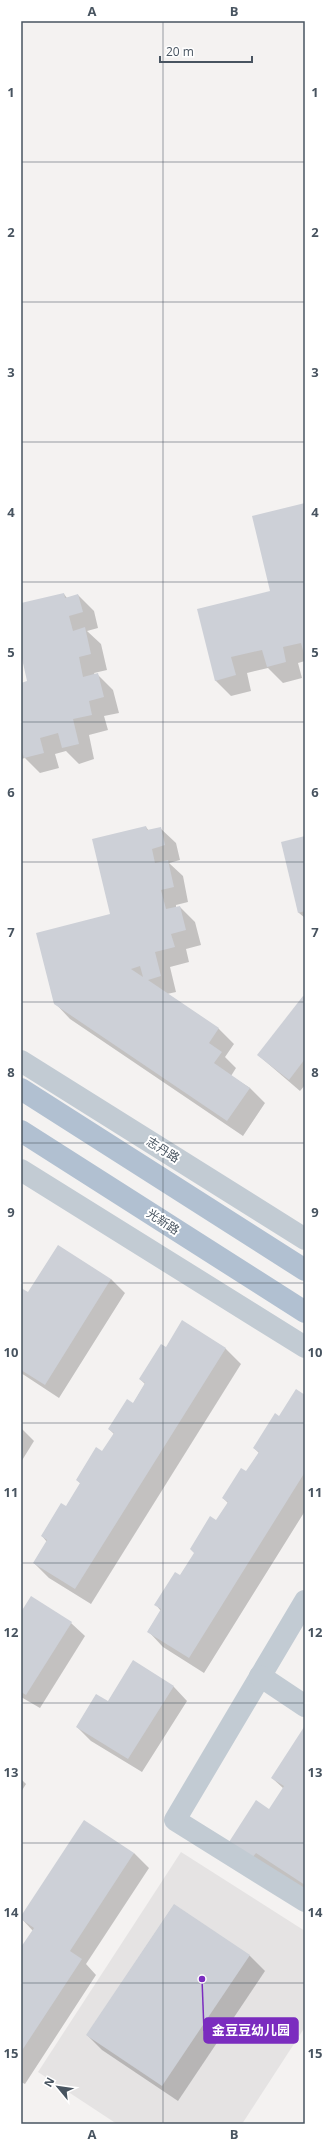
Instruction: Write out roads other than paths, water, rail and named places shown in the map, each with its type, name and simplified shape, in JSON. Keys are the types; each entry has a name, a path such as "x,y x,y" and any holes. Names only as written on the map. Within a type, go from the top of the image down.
{"main road":[{"path":"21,1089 305,1270"},
{"name":"光新路","path":"21,1131 305,1312"}],"street":[{"name":"志丹路","path":"21,1061 305,1239"},
{"path":"21,1170 305,1347"},
{"path":"305,1601 176,1820 305,1900"},
{"path":"260,1676 305,1706"}],"place":[{"name":"金豆豆幼儿园","path":"202,1979"}]}
